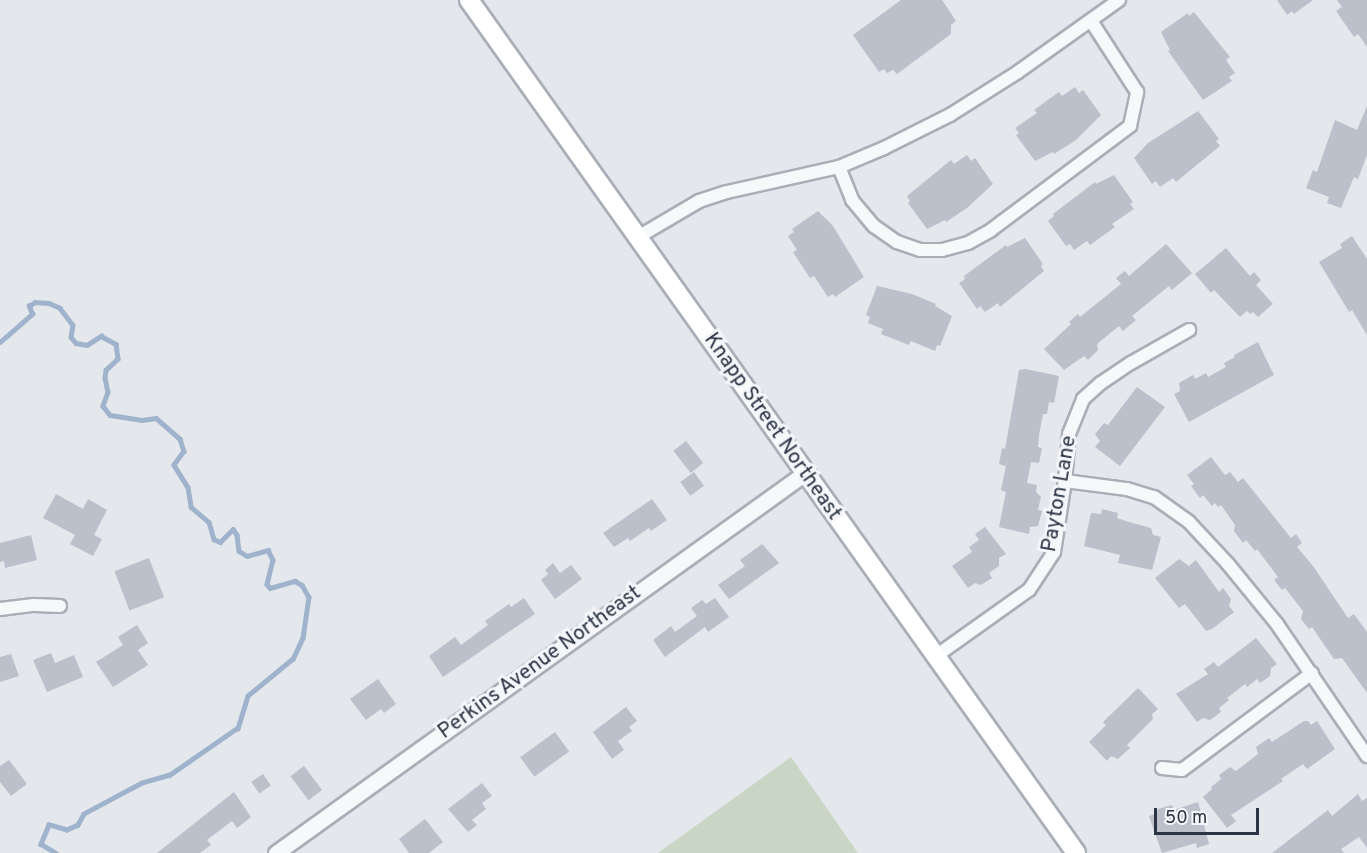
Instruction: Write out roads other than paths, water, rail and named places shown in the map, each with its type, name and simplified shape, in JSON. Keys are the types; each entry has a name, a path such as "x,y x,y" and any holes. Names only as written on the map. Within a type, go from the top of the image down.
{"main road":[{"name":"Knapp Street Northeast","path":"469,0 1076,853"}],"street":[{"path":"638,237 699,201 727,192 839,167 885,148 950,115 1119,0"},
{"path":"839,167 852,200 874,226 897,242 920,250 942,250 968,243 991,230 1130,126 1137,92 1091,21"},
{"name":"Payton Lane","path":"936,656 1029,590 1054,552 1065,481 1069,434 1083,399 1119,370 1189,330"},
{"name":"Perkins Avenue Northeast","path":"276,853 805,473"},
{"path":"1065,481 1127,489 1154,497 1171,507 1228,564 1312,673 1367,756"},
{"path":"0,609 34,605 60,606"},
{"path":"1162,768 1182,770 1312,673"}],"waterway":[{"path":"0,342 32,314 29,306 35,302 49,303 60,308 73,325 71,337 76,343 87,345 101,336 116,344 118,359 106,370 108,392 103,406 110,415 142,420 156,418 180,439 184,451 174,465 188,487 191,507 209,522 214,539 220,542 233,529 237,535 239,551 247,556 268,550 273,560 267,584 270,588 295,581 302,585 309,597 303,638 293,659 248,696 238,728 170,775 142,783 84,814 78,825 67,830 49,825 41,844 56,853"}]}
